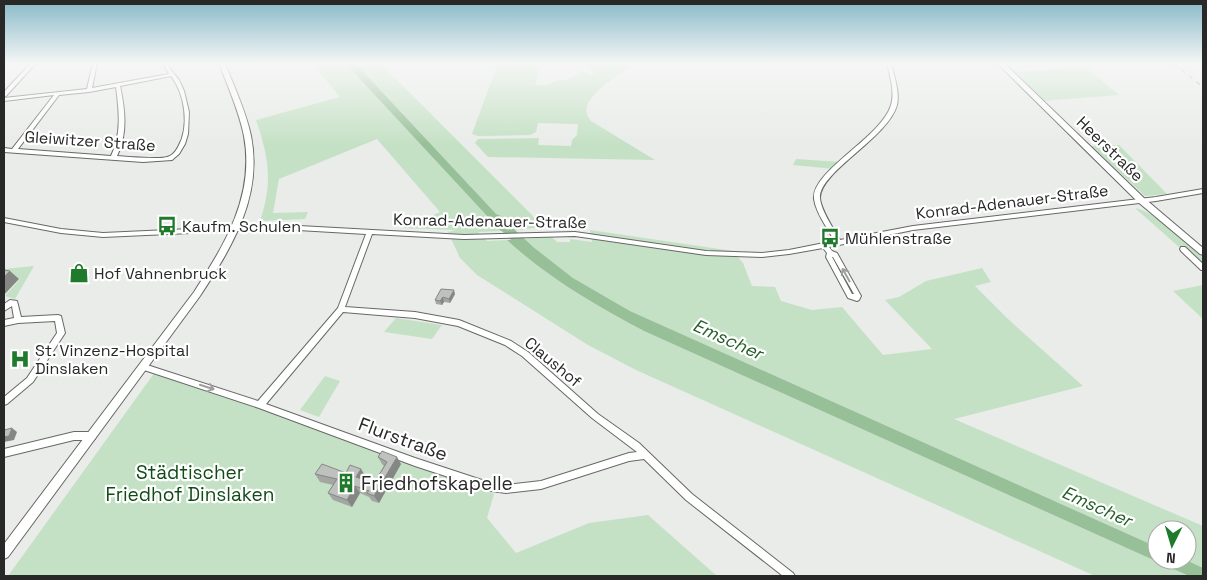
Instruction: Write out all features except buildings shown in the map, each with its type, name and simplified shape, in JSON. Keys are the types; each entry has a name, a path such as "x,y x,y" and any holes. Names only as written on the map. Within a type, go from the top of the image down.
{"main road":[{"path":"4,553 144,367 201,287 235,228 246,197 250,153 247,136 231,90"},
{"name":"Heerstraße","path":"1028,90 1141,200 1203,252"}],"street":[{"path":"4,99 57,95 89,90"},
{"path":"113,158 122,125 118,90"},
{"name":"Gleiwitzer Straße","path":"4,150 165,160 174,156 184,139 186,109 180,90"},
{"path":"838,242 818,202 818,191 826,178 881,127 891,113 893,90"},
{"path":"14,150 57,95"},
{"name":"Konrad-Adenauer-Straße","path":"4,220 62,231 103,235 281,227 482,236 585,235 725,255 777,254 913,228 1203,191"},
{"path":"260,405 341,309 370,232"},
{"path":"826,244 830,253 829,257 850,296 857,298 858,296 835,255 830,253"},
{"path":"1183,249 1203,268"},
{"path":"4,308 10,303 15,303 18,320"},
{"name":"Claushof","path":"341,309 415,315 459,323 495,336 525,354 595,416 612,426 644,455"},
{"path":"4,323 18,320 58,318 61,334 30,380 4,402"},
{"name":"Flurstraße","path":"144,367 260,405 490,487 506,489 541,485 629,457 644,455"},
{"path":"4,453 74,436 92,436"},
{"path":"644,455 689,497 790,576"}],"green space":[{"path":"334,90 370,90 501,231 478,232 487,241 507,240 555,279 644,331 1147,557 1147,570 1176,570 1189,576 1095,576 636,370 588,345 477,275 460,258 448,232 456,230 403,228 440,212 377,139 279,179 273,213 308,212 305,219 260,221 267,194 268,170 264,146 256,120 340,97"},
{"path":"380,90 407,90 531,214 541,227 512,231"},
{"path":"488,90 599,90 588,105 587,113 591,121 655,160 488,157 475,143 478,139 539,138 538,145 571,146 572,140 577,135 578,124 538,123 536,132 530,135 478,136 472,134"},
{"path":"1032,90 1113,90 1119,95 1043,101"},
{"path":"1119,145 1167,194 1145,196 1091,146"},
{"path":"796,159 841,162 834,169 793,165"},
{"path":"1135,208 1152,215 1170,229 1203,258 1203,264 1186,247 1179,247"},
{"path":"590,230 733,251 743,263 752,286 775,287 781,301 812,310 842,307 883,355 932,349 885,300 899,297 926,281 982,268 991,282 975,286 1008,319 1083,386 954,419 1189,520 1147,520 1147,543 630,311 573,278 523,239 552,237 557,242 570,242 570,239 592,242"},
{"path":"34,266 15,299 5,296 20,279 4,278 4,269"},
{"path":"1203,285 1203,319 1173,291"},
{"path":"396,318 442,325 432,339 384,332"},
{"name":"Städtischer Friedhof Dinslaken","path":"155,372 345,437 494,494 487,518 516,553 589,523 648,515 717,576 8,576"},
{"path":"325,376 340,381 319,417 300,410"},
{"path":"1197,523 1203,526 1203,568 1197,565"}],"shaded area":[{"path":"370,90 380,90 512,231 501,231"},
{"path":"523,239 573,278 630,311 1147,543 1147,557 644,331 555,279 507,240"},
{"path":"1197,565 1203,568 1203,576 1189,576 1176,570 1197,570"}],"waterway":[{"name":"Emscher","path":"495,218 528,249"}],"place":[{"name":"Kaufm. Schulen","path":"167,226"},
{"name":"Mühlenstraße","path":"830,238"},
{"name":"Hof Vahnenbruck","path":"79,273"},
{"name":"St. Vinzenz-Hospital Dinslaken","path":"20,359"},
{"name":"Friedhofskapelle","path":"346,483"}]}
